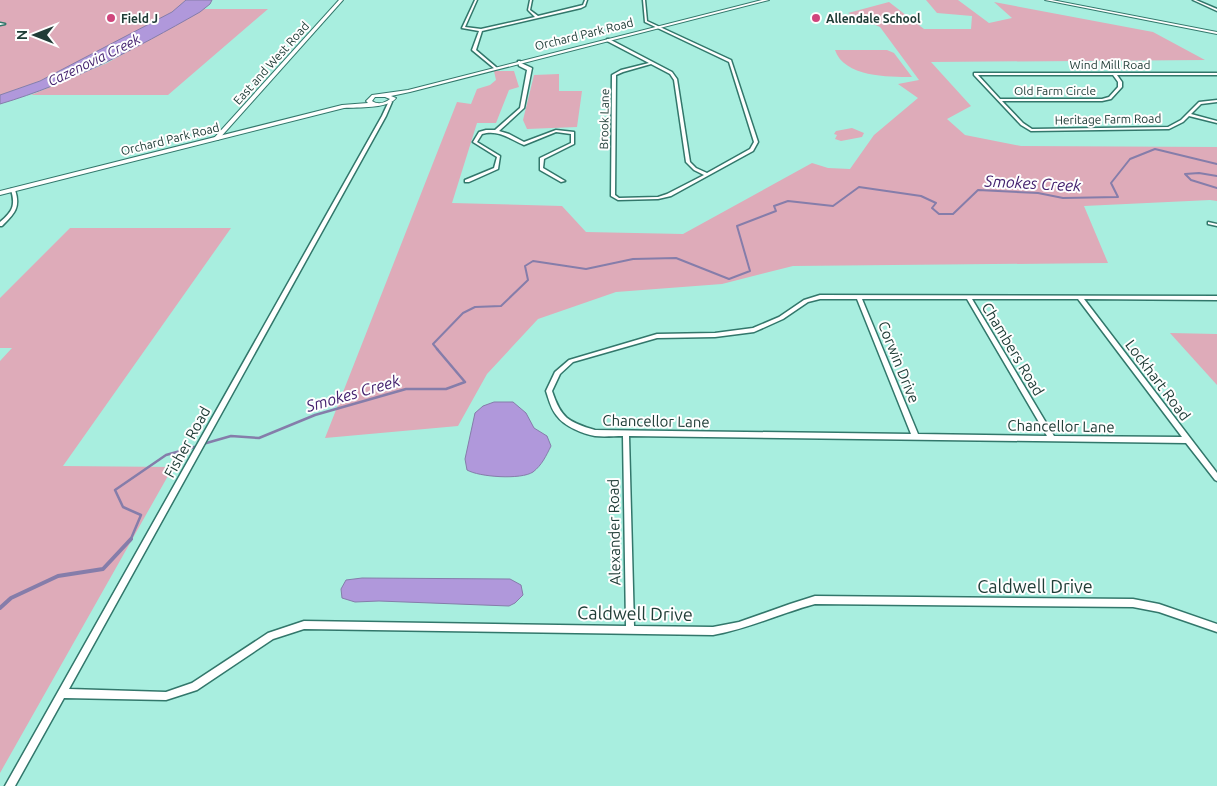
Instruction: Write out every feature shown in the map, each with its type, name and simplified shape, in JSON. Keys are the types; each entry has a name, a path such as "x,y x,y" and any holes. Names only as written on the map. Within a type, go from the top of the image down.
{"main road":[{"name":"Orchard Park Road","path":"0,193 344,106 373,102 386,95 767,0"},
{"name":"Orchard Park Road","path":"391,101 408,91"},
{"path":"373,102 391,101 392,96 386,95"}],"street":[{"name":"East and West Road","path":"216,139 341,0"},
{"path":"476,0 463,28 481,30 580,7 586,4 586,0"},
{"path":"531,0 529,10 537,17"},
{"path":"608,40 672,74 676,80 688,162 695,169 706,174 752,150 756,142 730,61 646,21 644,0"},
{"path":"1047,0 1217,33"},
{"path":"1194,0 1217,10"},
{"path":"481,30 474,50 495,68"},
{"path":"497,130 522,108 530,70 520,65 520,63"},
{"name":"Brook Lane","path":"652,63 614,75 613,196 618,199 658,198 706,174"},
{"name":"Wind Mill Road","path":"999,100 975,74 1217,74"},
{"name":"Old Farm Circle","path":"999,100 1102,100 1110,98 1120,87 1120,82 1114,74"},
{"name":"Heritage Farm Road","path":"999,100 1022,124 1031,130 1169,128 1182,121 1200,103 1217,101"},
{"name":"Fisher Road","path":"10,786 199,450 391,101"},
{"path":"373,102 381,110 385,110"},
{"path":"1189,115 1217,122"},
{"path":"467,181 496,169 499,157 475,142 480,132 497,130 524,144 556,132 573,134 573,143 542,158 541,169 563,181"},
{"path":"0,225 16,204 17,199 13,190"},
{"path":"1210,223 1217,226"},
{"name":"Corwin Drive","path":"859,297 915,436"},
{"name":"Chambers Road","path":"968,297 1052,438"},
{"name":"Lockhart Road","path":"1079,297 1217,478"},
{"name":"Chancellor Lane","path":"1187,440 595,433 570,426 555,410 549,391 557,373 571,361 646,338 668,334 724,334 754,330 782,318 799,305 814,298 1217,298"},
{"name":"Alexander Road","path":"626,434 630,629"},
{"name":"Caldwell Drive","path":"62,693 166,696 194,687 271,636 304,625 713,631 727,630 799,604 816,600 1133,602 1159,608 1217,628"}],"shaded area":[{"path":"0,0 186,0 173,12 40,81 0,95"},
{"path":"926,0 958,0 989,23 1012,18 994,2 1153,32 1205,60 931,62 971,106 947,119 965,135 1021,146 1217,147 1217,201 1084,206 1108,263 793,266 722,284 616,292 538,319 487,374 458,426 325,438 457,102 471,104 477,89 490,85 496,80 494,71 514,71 519,87 509,90 496,123 477,123 452,203 562,206 586,232 683,234 812,163 828,168 850,169 874,135 918,98 898,84 919,80 880,27 848,13 889,2 924,29 971,29 972,16 937,13"},
{"path":"204,9 268,9 168,95 31,95 107,63"},
{"path":"835,50 887,50 894,53 912,77 868,74 847,66"},
{"path":"559,74 559,91 582,91 577,127 527,129 523,120 534,75"},
{"path":"852,128 864,133 862,137 841,141 835,139 837,135 834,134 836,131"},
{"path":"70,228 231,228 63,466 173,467 0,773 0,361 12,348 0,348 0,298"},
{"path":"1170,333 1217,334 1217,385"}],"water":[{"name":"Cazenovia Creek","path":"186,0 212,0 200,12 102,64 52,86 0,104 0,95 40,81 172,12"},
{"path":"494,402 513,402 526,413 534,428 547,436 551,446 533,472 519,476 500,477 467,470 465,459 475,413 483,406"},
{"path":"362,578 510,579 521,585 523,595 509,606 379,601 355,602 342,598 341,589 346,580"}],"waterway":[{"name":"Smokes Creek","path":"438,350 433,344 463,313 475,307 501,306 528,280 525,266 533,261 586,269 633,259 676,258 729,279 750,271 737,226 776,211 774,206 788,201 833,206 859,187 921,196 936,203 932,208 939,214 953,214 978,190 1038,193 1063,198 1118,197 1111,183 1130,159 1155,149 1217,164"},
{"name":"Smokes Creek","path":"1217,176 1199,173 1185,174 1191,180 1217,188"},
{"name":"Smokes Creek","path":"203,444 231,436 259,438 315,415 406,389 446,389 465,382 437,349"},
{"name":"Smokes Creek","path":"131,539 141,515 123,507 115,490 166,455 198,446"},
{"name":"Smokes Creek","path":"0,608 11,598 58,576 103,569 131,539"}],"place":[{"name":"Field J","path":"111,18"},
{"name":"Allendale School","path":"816,18"}]}
